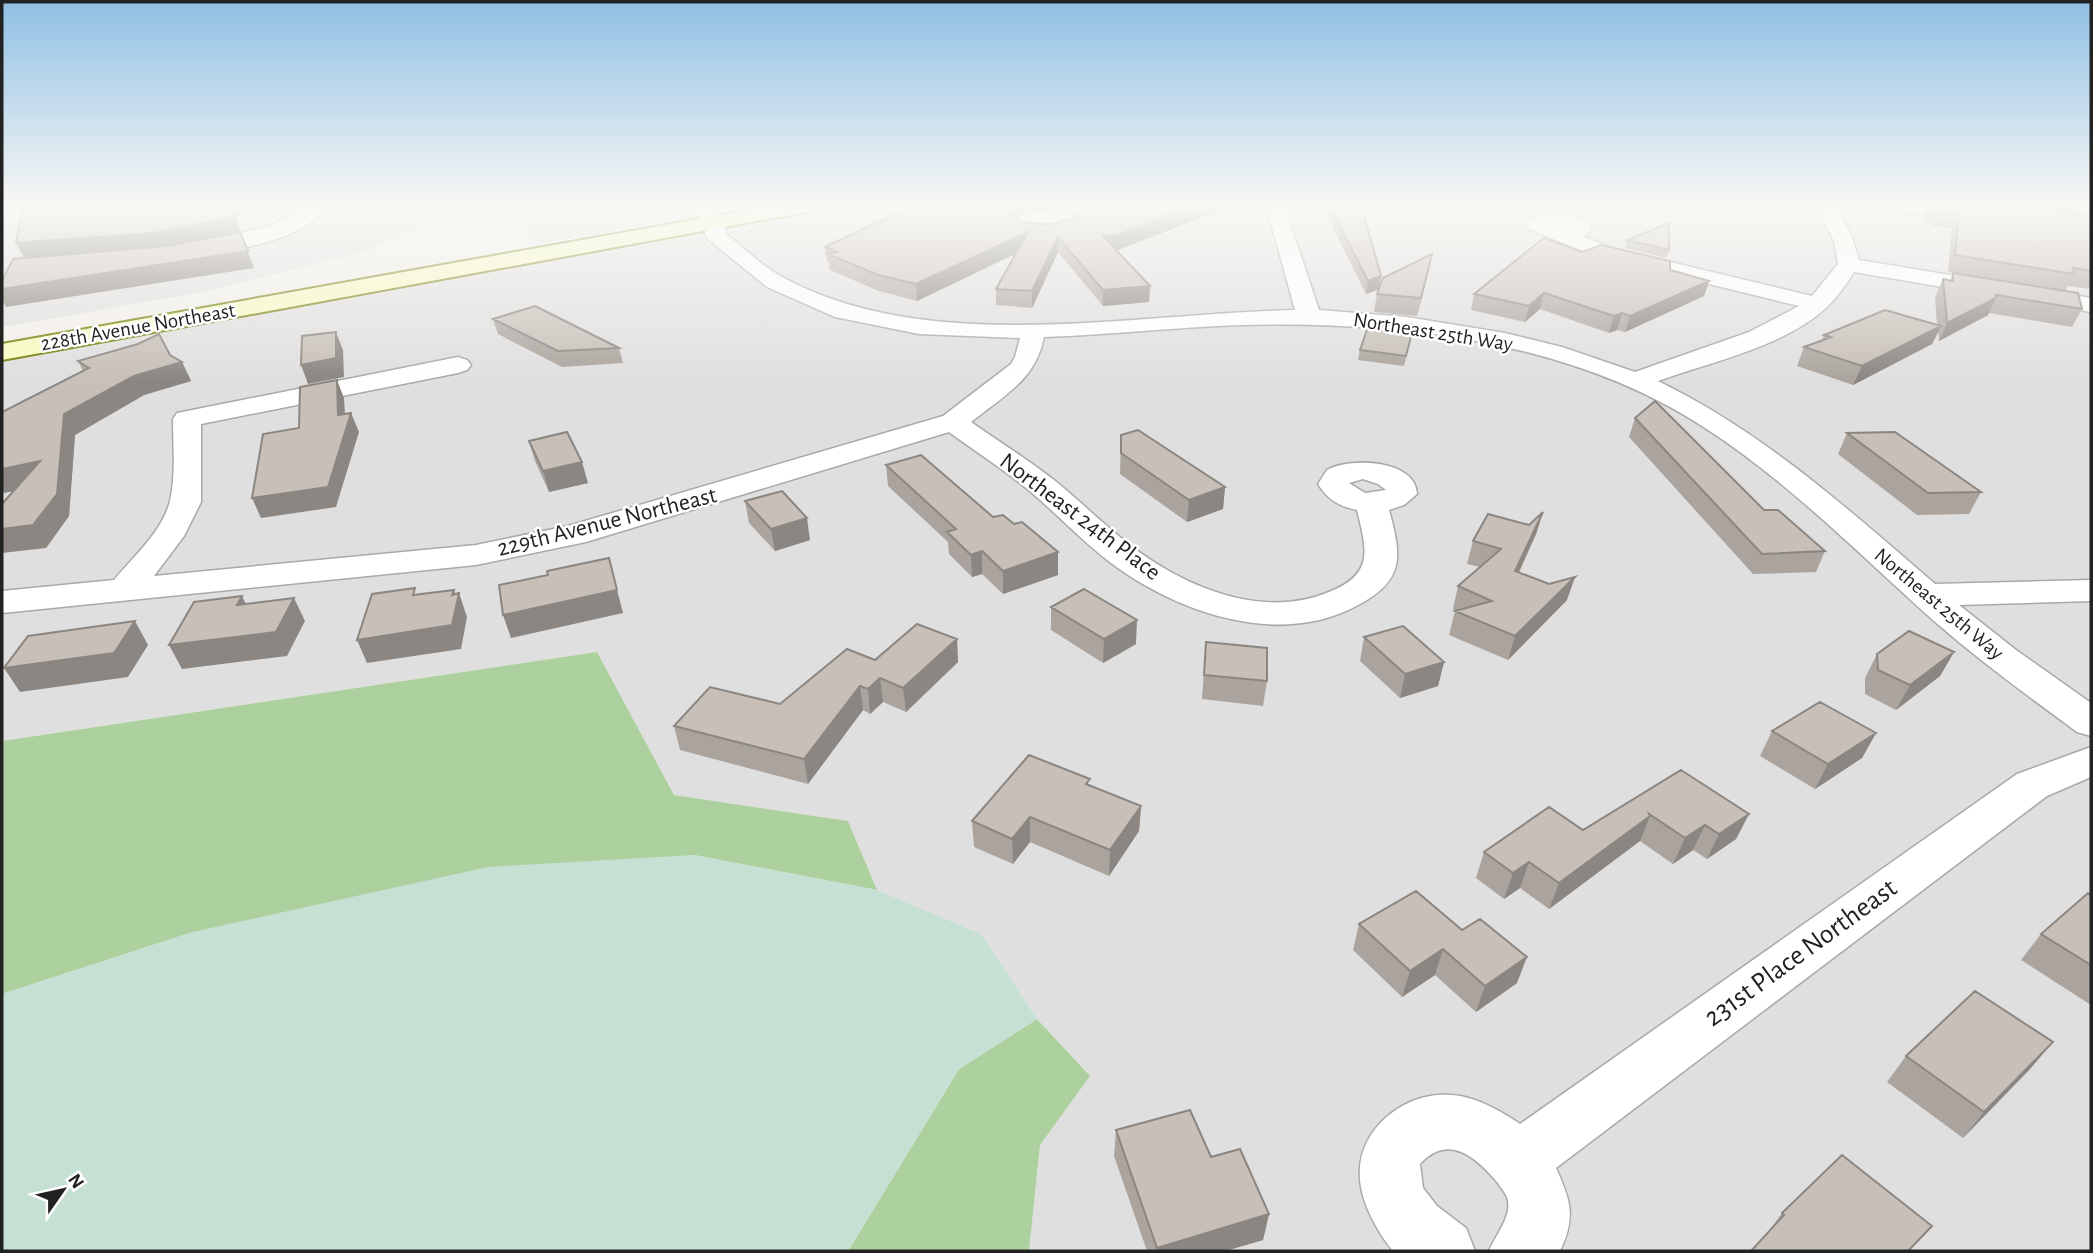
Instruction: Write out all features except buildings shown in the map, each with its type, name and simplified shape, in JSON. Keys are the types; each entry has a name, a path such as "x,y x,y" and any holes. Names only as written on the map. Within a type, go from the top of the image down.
{"main road":[{"name":"228th Avenue Northeast","path":"2,352 454,263"}],"street":[{"name":"Northeast 25th Way","path":"749,263 768,277 827,306 900,323 943,329 1032,332 1309,317 1365,320 1468,333 1519,345 1635,381 1687,406 1763,455 1976,637 2091,723"},
{"path":"1293,263 1309,317"},
{"path":"1649,263 1817,303"},
{"path":"1635,381 1790,321 1817,303 1849,265 2091,305"},
{"name":"229th Avenue Northeast","path":"2,602 476,555 574,536 953,422 1020,369 1028,357 1032,332"},
{"path":"126,588 176,524 184,504 187,480 187,419 458,365"},
{"name":"Northeast 24th Place","path":"953,422 1039,483 1131,562 1175,588 1216,605 1256,613 1296,612 1335,604 1363,590 1381,572 1383,551 1371,503"},
{"path":"1928,595 2091,590"},
{"name":"231st Place Northeast","path":"1519,1160 2032,785 2091,761"},
{"path":"1443,1251 1426,1241 1406,1219 1393,1195 1389,1171 1394,1150 1407,1133 1427,1124 1450,1122 1474,1128 1499,1141 1519,1160 1533,1183 1541,1208 1537,1231 1521,1251"}],"shaded area":[{"path":"2,263 315,263 198,293 2,327"},
{"path":"536,263 2091,263 2091,1251 1029,1251 1040,1145 1089,1075 1037,1019 981,934 877,890 848,821 674,795 597,652 2,741 2,359"}],"green space":[{"path":"597,652 674,795 848,821 877,890 694,855 193,932 2,994 2,741"},
{"path":"694,855 877,890 981,934 1037,1019 959,1069 848,1251 2,1251 2,994 193,932 488,867"},
{"path":"1037,1019 1090,1076 1040,1145 1029,1251 848,1251 959,1069"}]}
